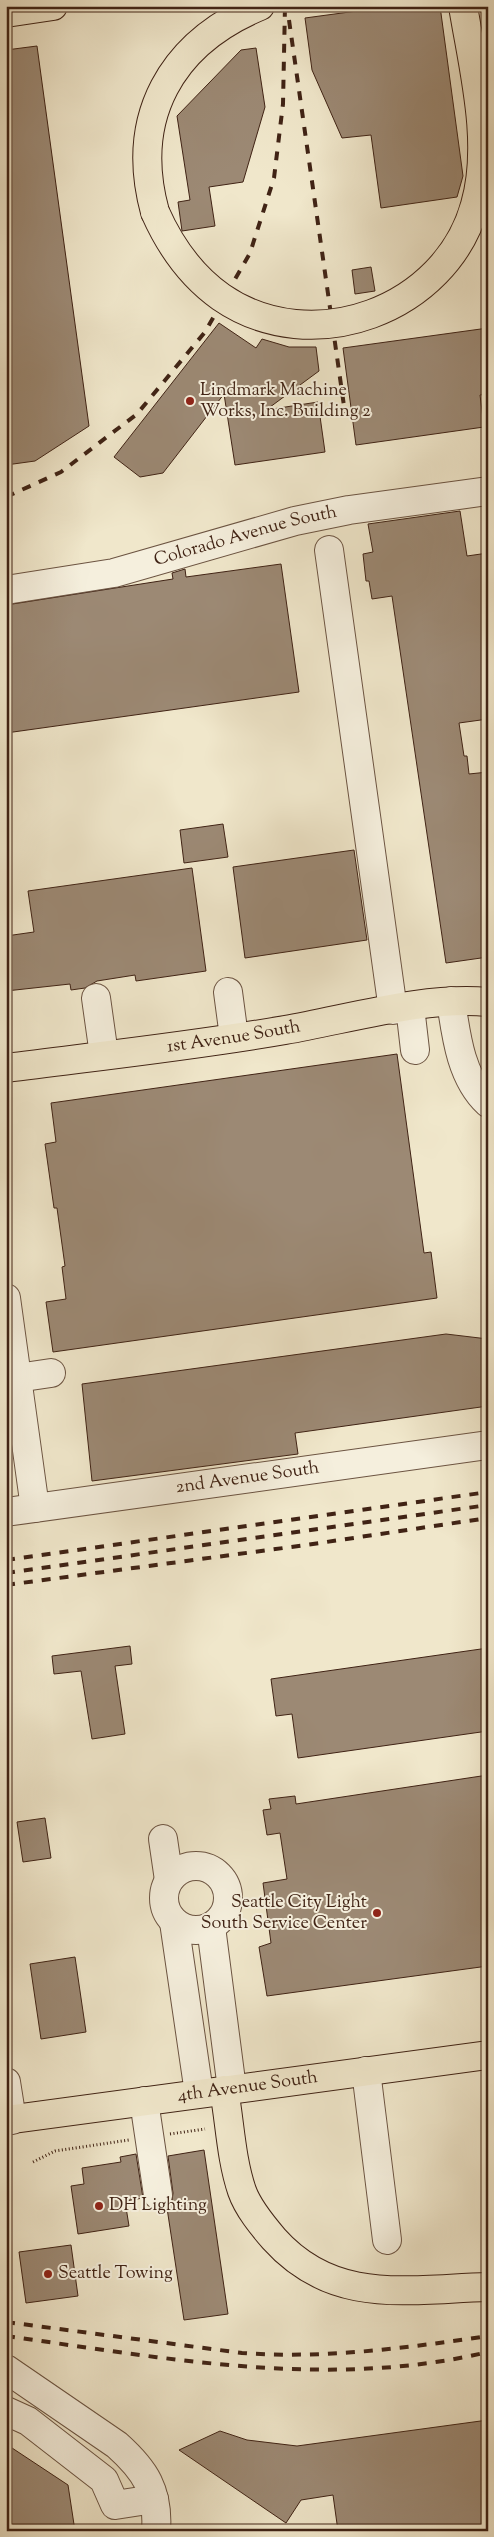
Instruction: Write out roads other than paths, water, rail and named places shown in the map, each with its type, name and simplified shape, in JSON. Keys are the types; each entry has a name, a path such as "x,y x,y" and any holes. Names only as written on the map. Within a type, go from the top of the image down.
{"main road":[{"path":"6,13 53,6"},
{"path":"260,6 232,19 203,38 188,53 171,76 156,108 150,128 147,149 150,191 155,212 168,238 189,269 205,284 223,298 249,312 284,322 306,325 329,324 365,317 392,306 411,294 444,264 468,226 477,198 483,162 475,85 463,6"},
{"path":"456,6 482,128 488,196"},
{"name":"1st Avenue South","path":"6,1068 284,1030 401,1009 467,1001 488,988"},
{"name":"4th Avenue South","path":"9,2120 488,2055"},
{"path":"219,2090 243,2193 268,2232 296,2260 316,2273 357,2288 378,2290 488,2287"}],"street":[{"path":"6,13 67,6"},
{"name":"Colorado Avenue South","path":"6,590 114,573 244,534 349,510 488,491"},
{"path":"329,550 401,1009 415,1050"},
{"path":"228,992 234,1037"},
{"path":"96,998 104,1055"},
{"path":"467,1001 458,1046 477,1093 488,1103"},
{"path":"6,1298 35,1508"},
{"path":"17,1378 51,1373"},
{"name":"2nd Avenue South","path":"6,1512 488,1445"},
{"path":"163,1839 169,1880"},
{"path":"174,1922 184,1928 194,1930 211,1926 224,1916 229,1894 219,1874 209,1868 198,1865 187,1867 177,1872 169,1880 165,1888 165,1906 174,1922 219,2090"},
{"path":"211,1926 219,2090"},
{"path":"373,2070 388,2190 387,2240"},
{"path":"6,2082 9,2120"},
{"path":"144,2101 158,2195"},
{"path":"6,2369 117,2445 145,2473 154,2499 156,2531"},
{"path":"6,2411 28,2421 104,2480 115,2505 154,2499"}],"railway":[{"path":"6,497 61,472 137,414 205,332 250,253 274,178 283,104 285,6"},
{"path":"289,20 345,413"},
{"path":"6,1560 488,1492"},
{"path":"6,1573 488,1505"},
{"path":"6,1585 306,1545 488,1518"},
{"path":"6,2322 242,2353 304,2355 427,2345 488,2336"},
{"path":"6,2336 186,2361 308,2369 368,2369 428,2363 488,2352"}],"place":[{"name":"Lindmark Machine Works, Inc. Building 2","path":"190,401"},
{"name":"Seattle City Light South Service Center","path":"377,1913"},
{"name":"DH Lighting","path":"99,2206"},
{"name":"Seattle Towing","path":"48,2274"}]}
